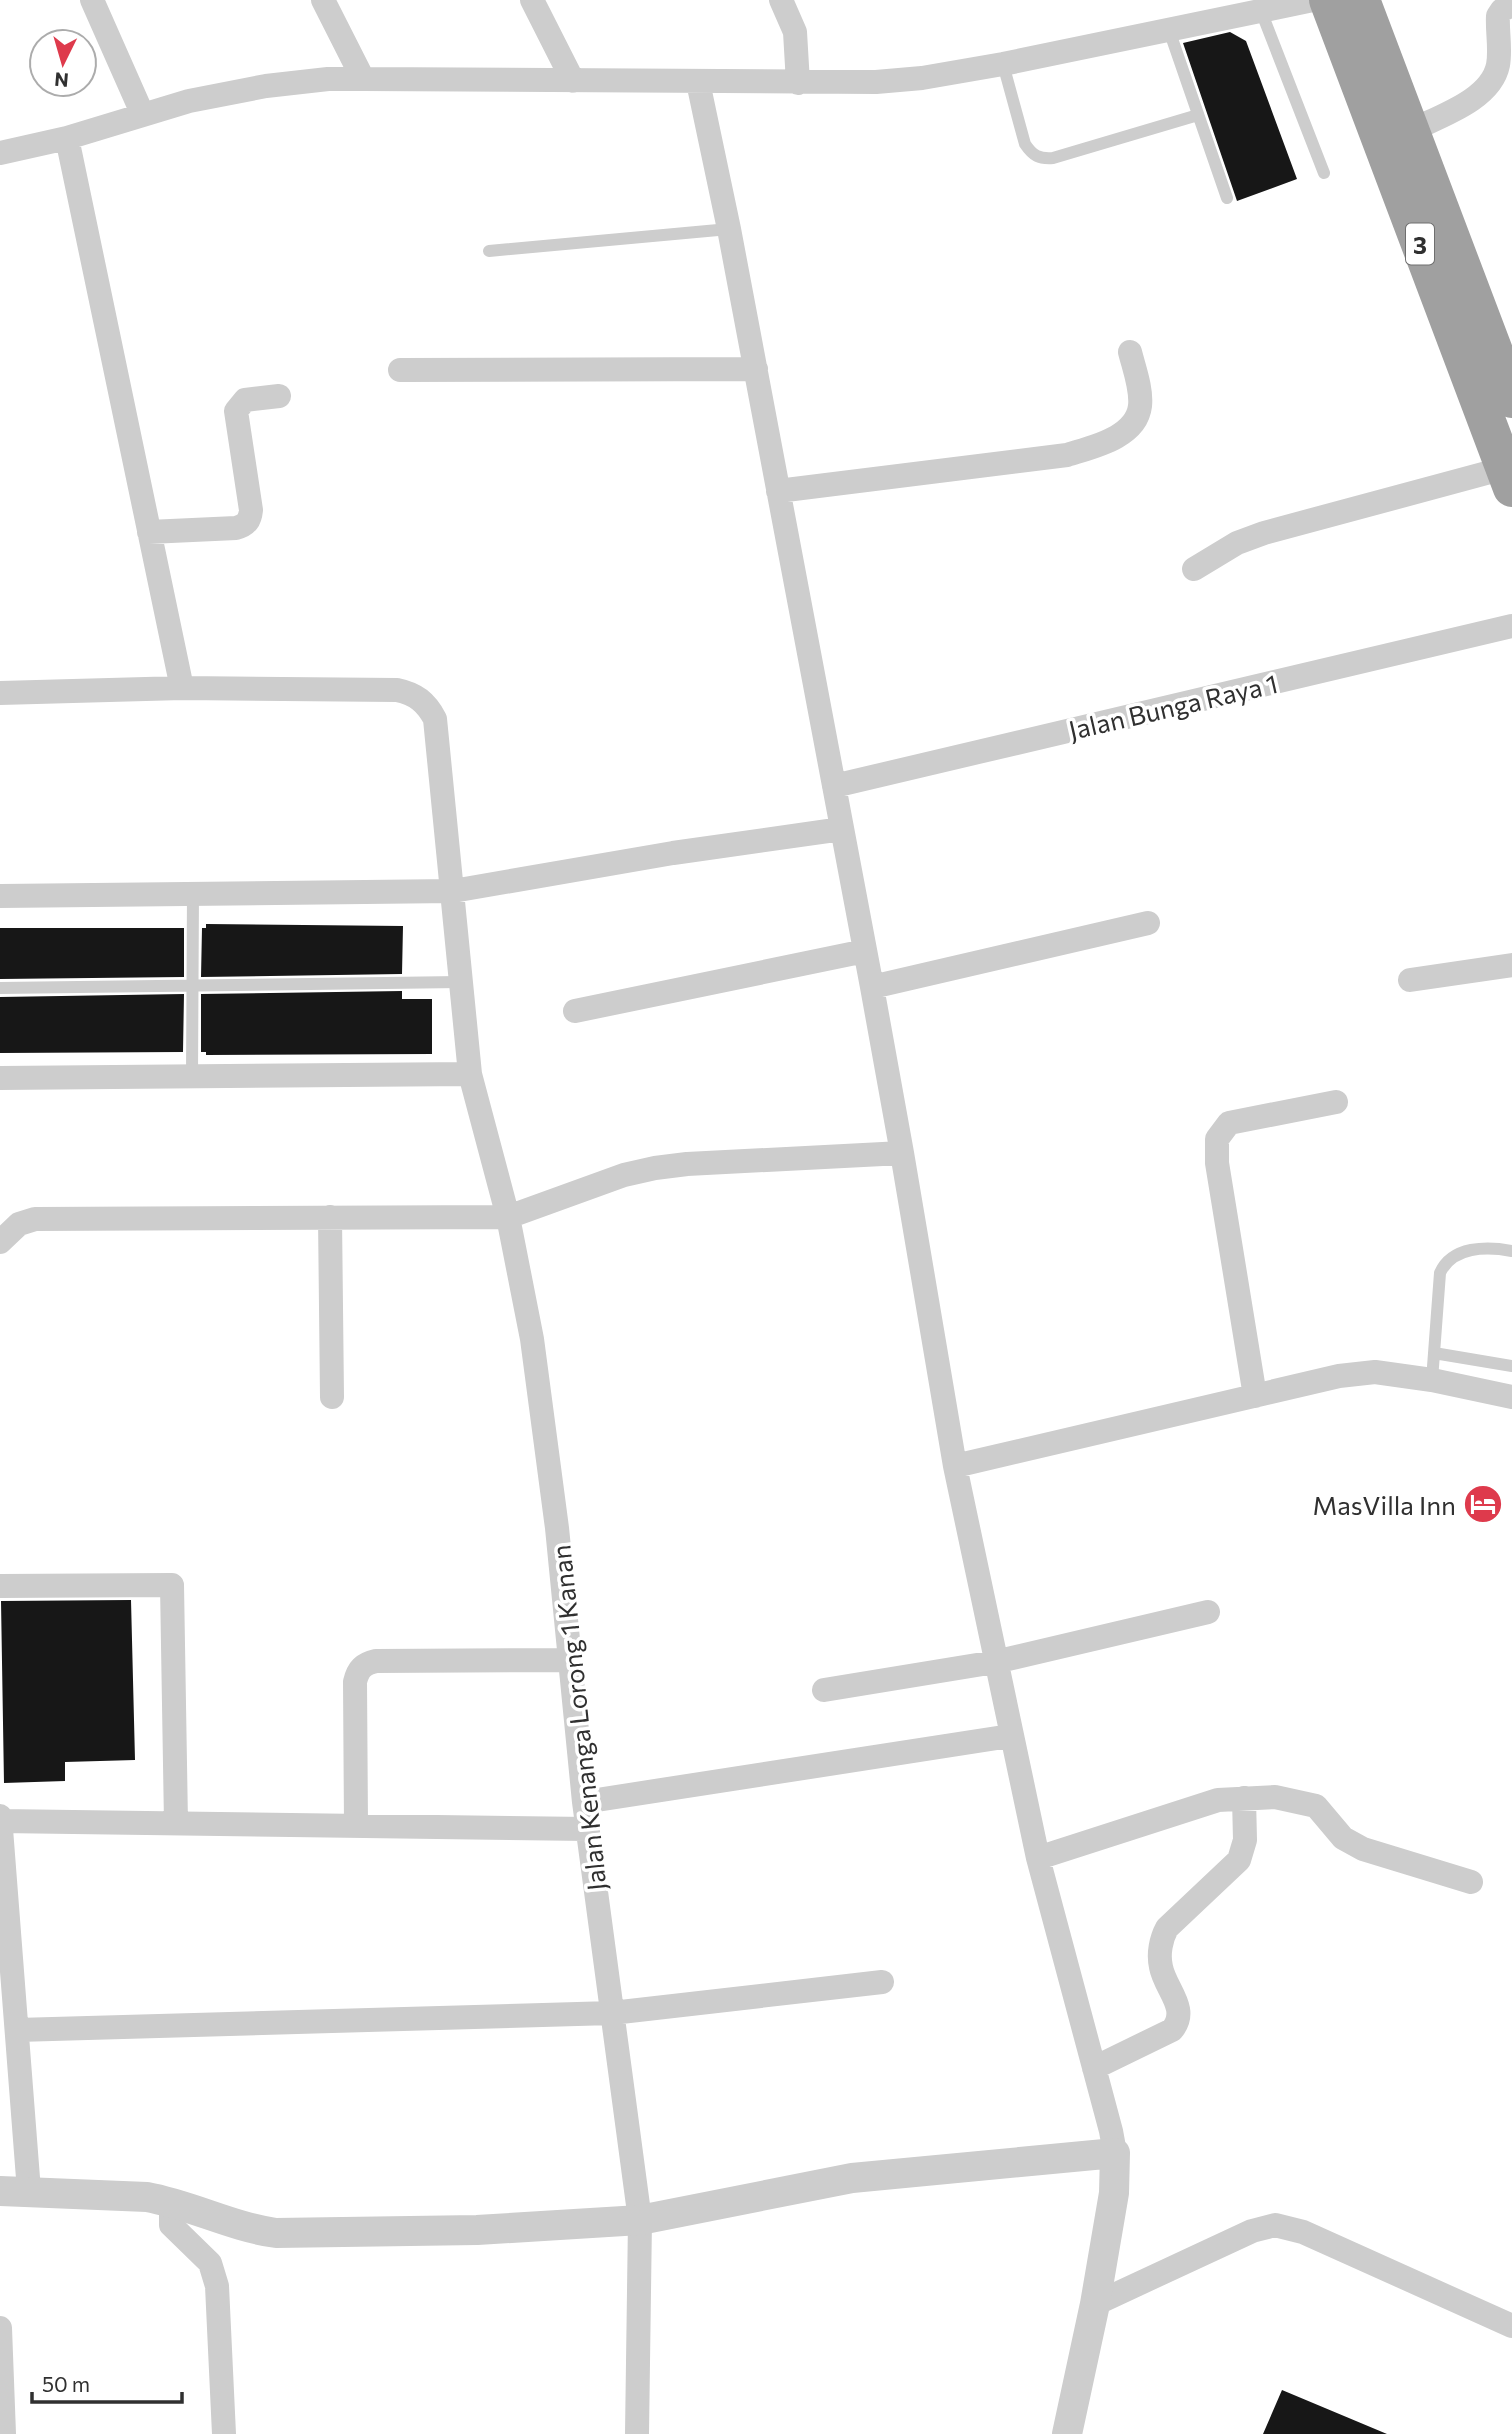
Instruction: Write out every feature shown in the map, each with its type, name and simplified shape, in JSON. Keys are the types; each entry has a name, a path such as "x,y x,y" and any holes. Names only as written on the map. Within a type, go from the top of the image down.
{"highway":[{"name":"3","path":"1328,0 1508,478"},
{"name":"3","path":"1361,0 1512,399"}],"street":[{"path":"92,0 142,113"},
{"path":"323,0 363,79"},
{"path":"532,0 573,81"},
{"path":"781,0 795,32 798,83"},
{"path":"0,153 67,138 142,113 265,86 328,79 876,82 922,78 1003,64 1313,0"},
{"path":"1410,131 1470,100 1489,86 1498,63 1498,16 1502,10 1512,5"},
{"path":"698,82 729,229 872,988 955,1466 1010,1736 1038,1858 1115,2153 1114,2193 1095,2304 1067,2434"},
{"path":"67,138 182,688"},
{"path":"778,491 1067,456 1103,443 1126,430 1136,419 1140,406 1130,352"},
{"path":"400,370 755,369"},
{"path":"149,532 236,528 248,522 251,510 236,411 245,400 279,396"},
{"path":"1194,569 1237,544 1264,533 1508,478"},
{"name":"Jalan Bunga Raya 1","path":"834,786 1512,626"},
{"name":"Jalan Kenanga Lorong 1 Kanan","path":"0,693 182,688 397,690 421,699 435,719 470,1074 508,1217 534,1352 557,1528 584,1802 640,2220 637,2434"},
{"path":"0,896 453,891 673,853 842,829"},
{"path":"872,988 1148,923"},
{"path":"575,1011 865,951"},
{"path":"1410,980 1512,965"},
{"path":"0,1078 470,1074"},
{"path":"1255,1396 1217,1163 1217,1139 1229,1124 1336,1102"},
{"path":"1,1238 19,1224 35,1219 508,1217 624,1175 655,1168 902,1153"},
{"path":"330,1217 332,1397"},
{"path":"955,1466 1339,1376 1375,1372 1432,1380 1512,1397"},
{"path":"0,1586 172,1585 176,1823"},
{"path":"824,1690 995,1662 1208,1612"},
{"path":"356,1825 355,1682 358,1671 365,1664 376,1661 571,1660"},
{"path":"584,1802 1010,1736"},
{"path":"1038,1858 1218,1800 1275,1797 1316,1806 1343,1838 1363,1849 1471,1882"},
{"path":"1094,2068 1172,2030 1178,2022 1179,2010 1161,1966 1161,1939 1167,1928 1239,1860 1245,1840 1244,1798"},
{"path":"588,1829 0,1819 17,2030 14,2191 147,2197 171,2201 263,2231 293,2234 477,2230 640,2220 852,2178 1115,2153"},
{"path":"17,2030 612,2013 882,1982"},
{"path":"171,2201 171,2225 210,2263 217,2286 224,2434"},
{"path":"1095,2304 1252,2231 1275,2225 1303,2232 1512,2326"},
{"path":"0,2328 4,2434"}],"lane":[{"path":"1261,11 1324,173"},
{"path":"1169,30 1227,198"},
{"path":"1003,64 1026,144 1031,153 1040,159 1053,158 1198,115"},
{"path":"489,251 729,229"},
{"path":"192,1076 193,892"},
{"path":"0,988 460,982"},
{"path":"1432,1380 1440,1273 1444,1264 1461,1252 1479,1248 1512,1251"},
{"path":"1434,1353 1512,1366"}],"building":[{"path":"1230,32 1246,41 1297,179 1237,201 1183,43"},
{"path":"206,924 403,926 402,974 201,977 202,928 206,928"},
{"path":"0,928 184,928 184,977 0,979"},
{"path":"402,991 402,999 432,999 432,1054 206,1055 206,1052 201,1052 201,994"},
{"path":"184,994 183,1052 0,1053 0,997"},
{"path":"131,1600 135,1760 65,1762 65,1781 4,1783 1,1601"},
{"path":"1282,2390 1387,2434 1263,2434"}],"place":[{"name":"MasVilla Inn","path":"1483,1504"}]}
